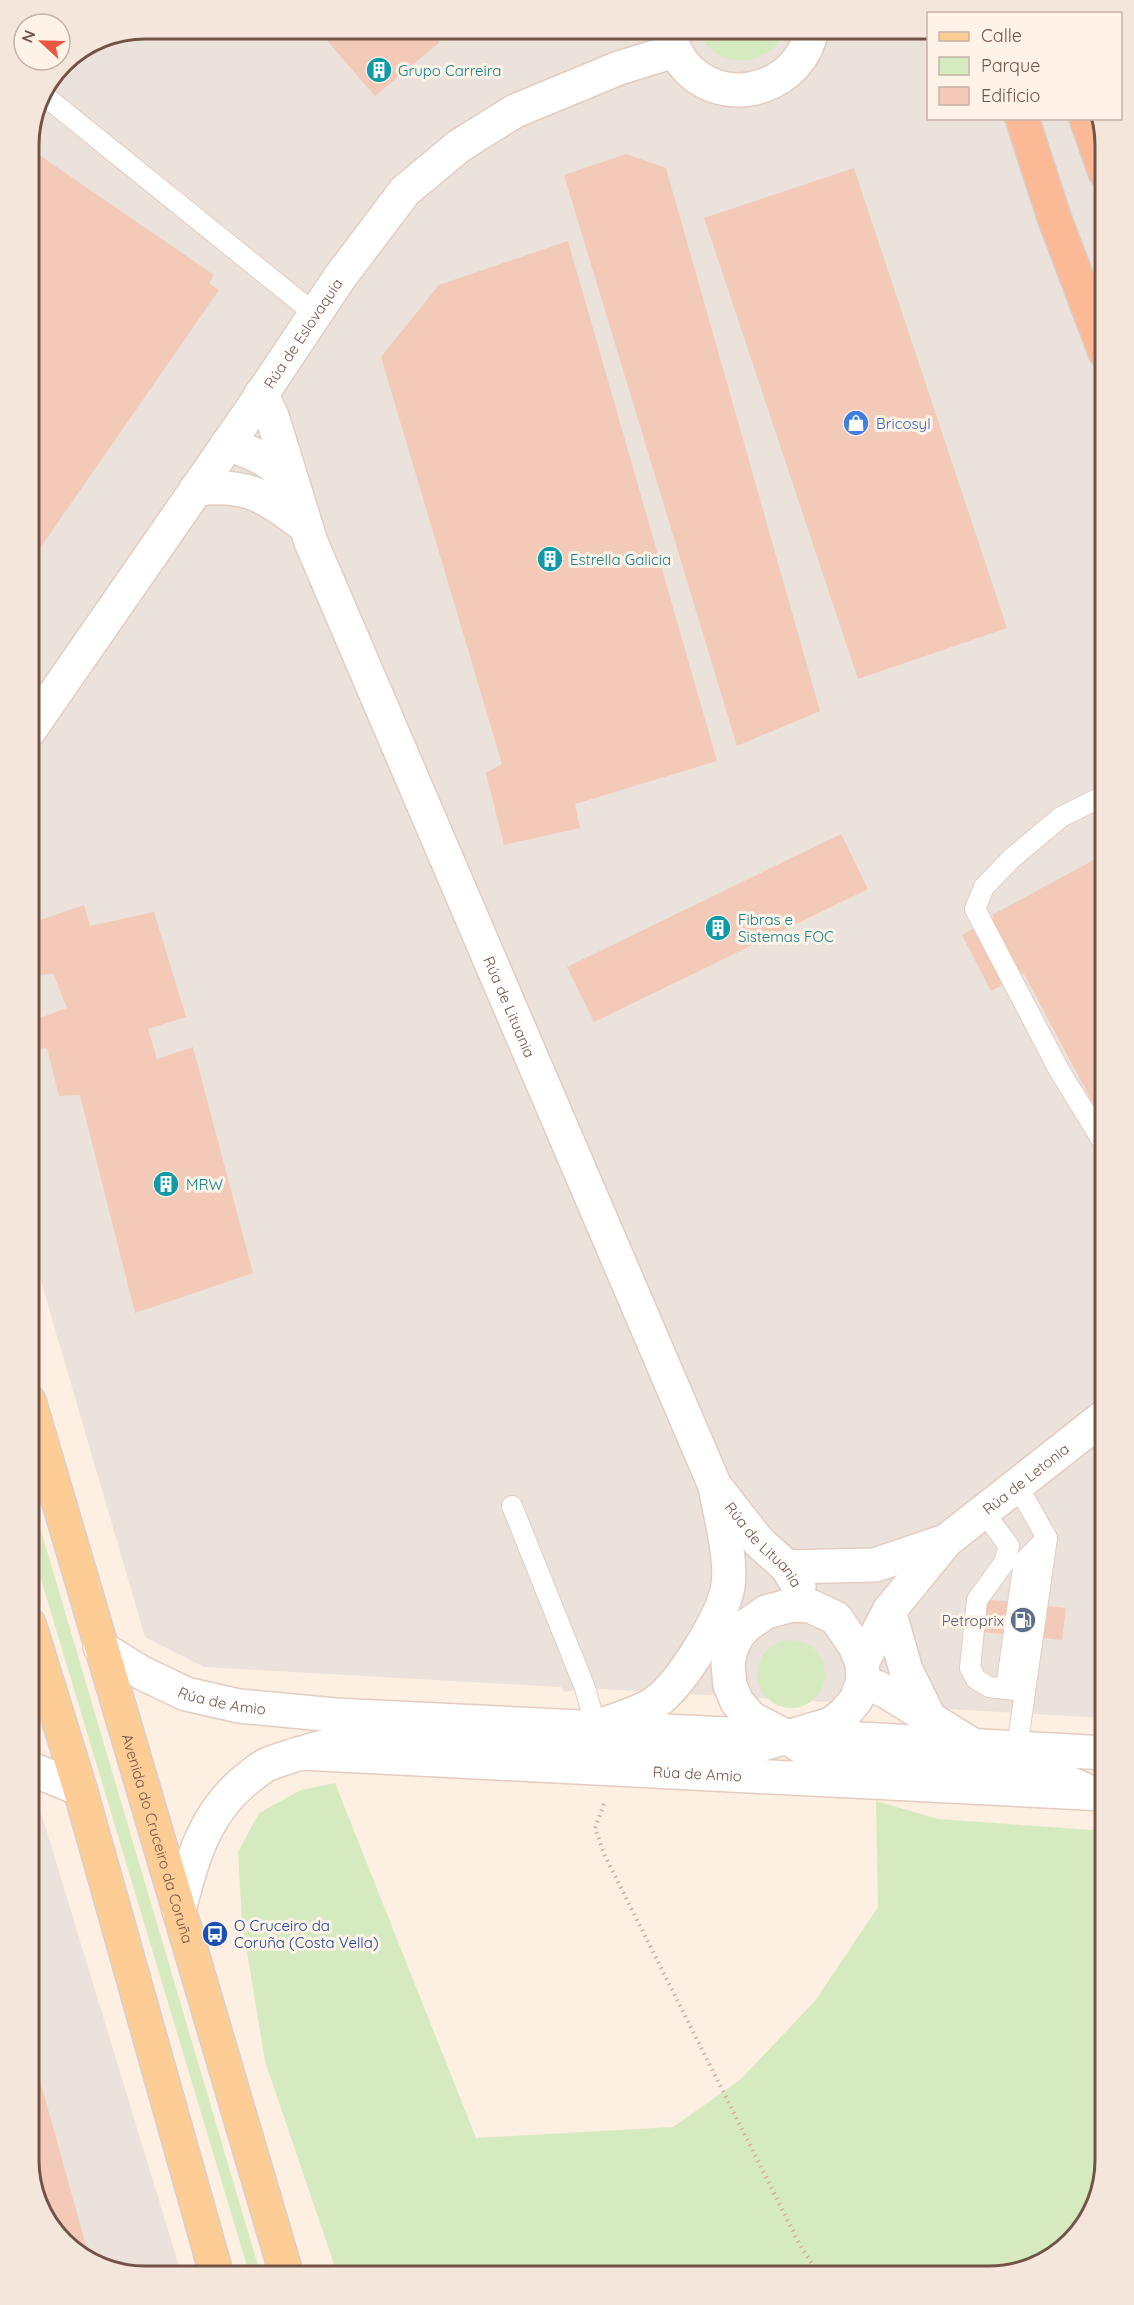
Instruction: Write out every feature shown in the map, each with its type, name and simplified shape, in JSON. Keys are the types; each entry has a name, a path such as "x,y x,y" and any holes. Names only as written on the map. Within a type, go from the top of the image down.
{"highway":[{"path":"1023,120 1054,217 1095,323"},
{"path":"1087,120 1095,142"}],"main road":[{"name":"Avenida do Cruceiro da Coruña","path":"39,1436 284,2266"},
{"path":"39,1677 80,1789 214,2266"}],"street":[{"name":"Rúa de Eslovaquia","path":"39,716 340,277 405,191 459,146 515,111 619,68 671,40 689,70 709,84 733,90 758,88 780,79 798,62 810,39"},
{"name":"Rúa de Lituania","path":"261,394 272,416 306,527 715,1486 726,1546 728,1586 738,1637"},
{"name":"Rúa de Lituania","path":"227,444 269,461 296,489"},
{"path":"196,489 219,486 255,493 269,500 306,527"},
{"name":"Rúa de Letonia","path":"863,1672 889,1611 946,1541 1095,1425"},
{"name":"Rúa de Lituania","path":"715,1486 759,1542 788,1568 816,1608"},
{"name":"Rúa de Letonia","path":"816,1608 875,1565 946,1541"},
{"name":"Rúa de Letonia","path":"788,1568 875,1565"},
{"name":"Rúa de Lituania","path":"596,1727 656,1702 683,1674 709,1634 728,1586"},
{"path":"683,1674 738,1637 766,1612 792,1605 816,1608 837,1618 846,1630 863,1672 887,1692 974,1746"},
{"path":"889,1611 906,1670 929,1717"},
{"path":"738,1637 728,1664 730,1685 737,1702 751,1718 787,1737 831,1724 844,1714 856,1700 863,1672"},
{"name":"Rúa de Amio","path":"100,1647 142,1674 186,1694 239,1706 335,1715 843,1738 1095,1752"},
{"name":"Rúa de Amio","path":"179,1911 188,1870 203,1834 216,1810 232,1791 264,1766 300,1752 355,1739 732,1753 787,1737 817,1757 1035,1768 1095,1792"},
{"name":"Rúa de Amio","path":"300,1752 1095,1794"},
{"path":"39,1772 80,1789"}],"lane":[{"path":"49,100 315,314"},
{"path":"1095,800 1061,817 1012,858 984,887 975,909 1059,1070 1095,1127"},
{"path":"1017,1485 1047,1538 1016,1690 1017,1748"},
{"path":"512,1506 585,1688 596,1727"},
{"path":"983,1512 1009,1546 1004,1563 977,1599 970,1668 976,1680 989,1687 1016,1690"}],"path":[{"path":"622,1769 607,1792 595,1828 605,1856 802,2249 814,2266"}],"shaded area":[{"path":"145,39 927,39 927,120 1092,120 1095,138 1095,1717 584,1688 564,1692 561,1687 204,1667 145,1637 39,1274 39,138 43,117 53,92 68,72 72,72 75,65 92,53 117,43"},
{"path":"39,1806 179,2266 138,2266 111,2260 86,2248 66,2231 42,2185 39,2160"}],"green space":[{"path":"703,39 781,39 766,54 746,60 724,58"},
{"path":"39,1524 258,2266 247,2266 39,1572"},
{"path":"798,1640 810,1646 819,1655 825,1667 823,1687 815,1698 798,1708 784,1708 767,1698 759,1687 757,1667 767,1650 778,1642"},
{"path":"335,1783 476,2138 673,2127 740,2080 815,2001 878,1907 876,1801 938,1819 1095,1830 1095,2160 1091,2188 1081,2213 1064,2235 1042,2252 1030,2258 996,2266 335,2266 265,2061 242,1921 238,1852 259,1813 301,1790"}],"building":[{"name":"Grupo Carreira","path":"326,39 437,39 439,43 375,96"},
{"path":"626,154 666,168 820,711 737,746 564,175"},
{"path":"39,155 214,275 209,283 219,290 39,550"},
{"name":"Bricosyl","path":"854,168 1007,628 858,679 704,218"},
{"name":"Estrella Galicia","path":"568,241 717,761 575,804 580,828 504,845 486,773 502,764 381,357 439,285"},
{"name":"Fibras e Sistemas FOC","path":"841,834 868,889 594,1022 567,967"},
{"path":"1095,859 1095,1107 1024,974 991,991 962,935 994,917 992,915"},
{"name":"MRW","path":"84,905 90,926 154,912 186,1017 148,1029 157,1059 193,1047 253,1273 135,1313 80,1095 59,1096 47,1048 39,1049 39,1018 67,1008 53,973 39,976 39,921"},
{"name":"Petroprix","path":"984,1599 1066,1608 1062,1640 981,1632"},
{"path":"39,2077 87,2248 61,2225 47,2201 41,2181"}],"place":[{"name":"Grupo Carreira","path":"379,70"},
{"name":"Bricosyl","path":"856,423"},
{"name":"Estrella Galicia","path":"550,559"},
{"name":"Fibras e Sistemas FOC","path":"718,928"},
{"name":"MRW","path":"166,1184"},
{"name":"Petroprix","path":"1023,1620"},
{"name":"O Cruceiro da Coruña (Costa Vella)","path":"215,1934"}]}
